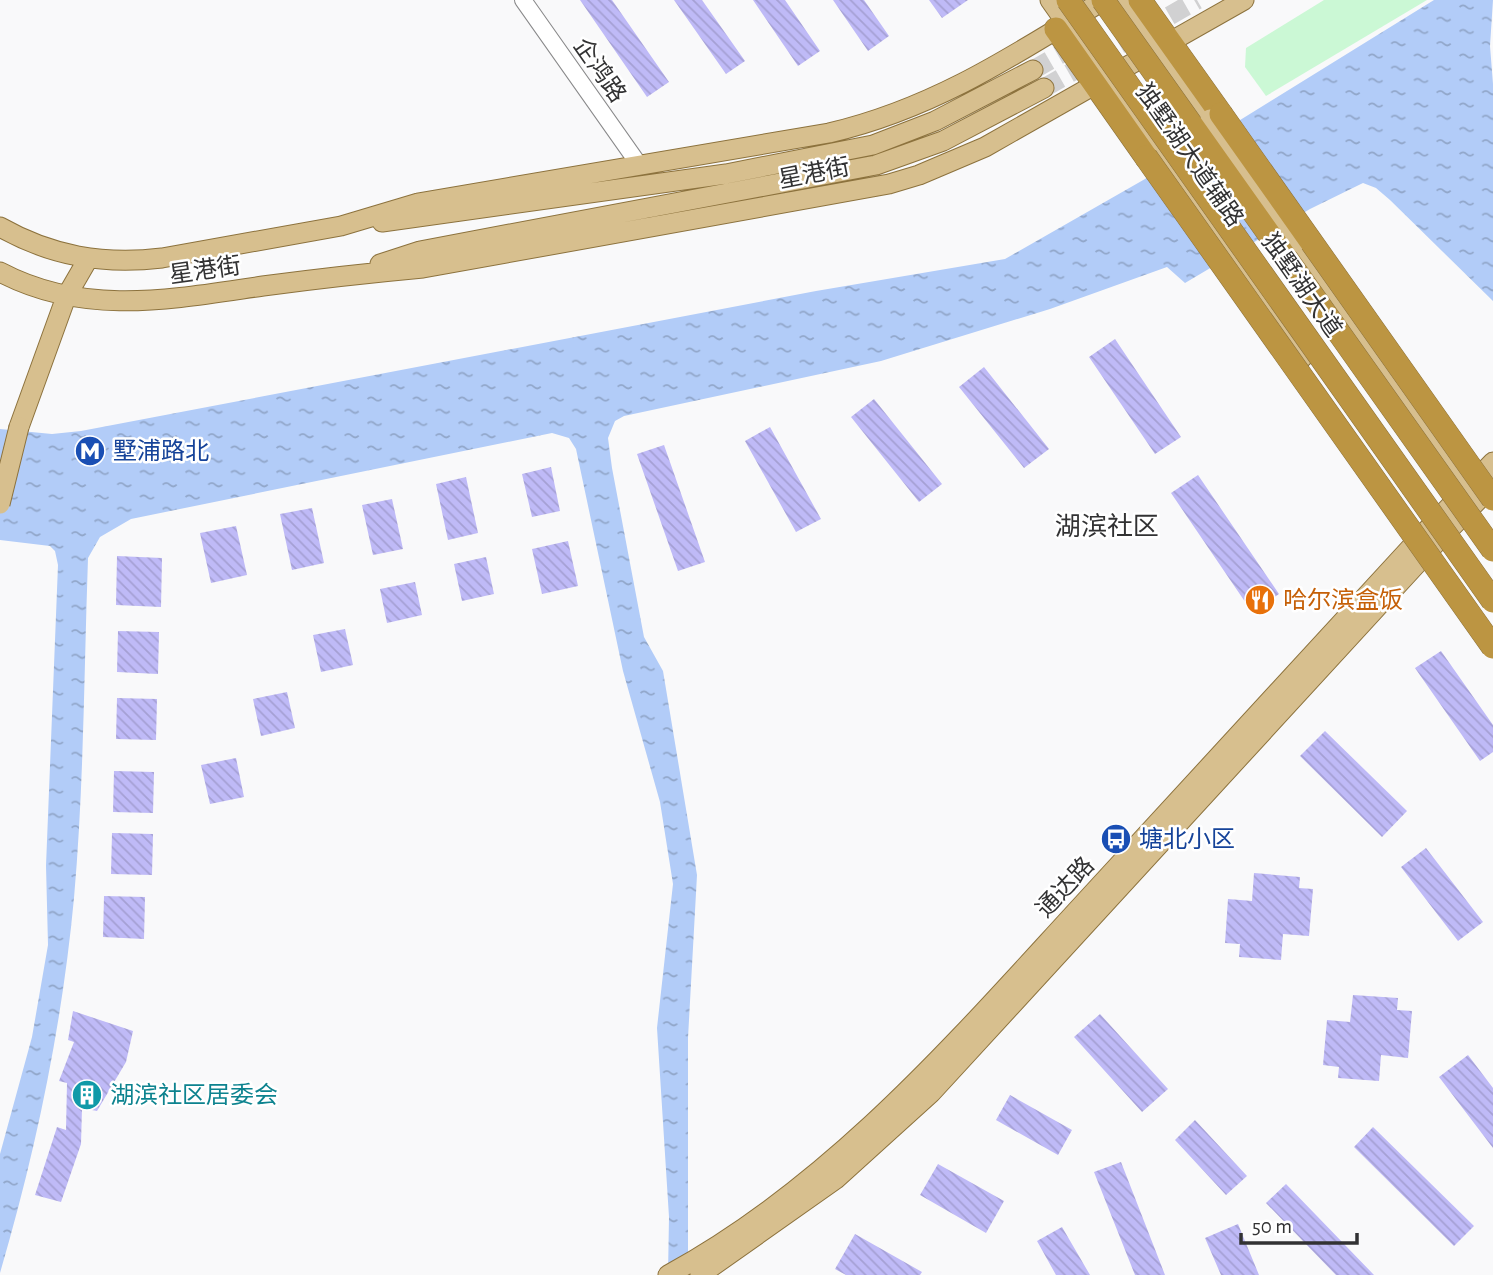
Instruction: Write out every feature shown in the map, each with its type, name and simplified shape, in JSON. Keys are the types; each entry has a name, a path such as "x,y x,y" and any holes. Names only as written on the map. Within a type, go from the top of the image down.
{"highway":[{"name":"独墅湖大道","path":"1068,0 1493,601"},
{"name":"独墅湖大道","path":"1104,0 1493,550"},
{"path":"1140,0 1164,46 1480,495"},
{"path":"1061,26 1493,647"}],"main road":[{"path":"1050,0 1061,26"},
{"name":"星港街","path":"341,226 418,203 830,133 898,115 955,88 1104,0"},
{"name":"独墅湖大道辅路","path":"1123,0 1164,46"},
{"name":"星港街","path":"0,272 65,297 107,303 148,302 352,274 423,268 889,184 964,157 1244,0"},
{"name":"星港街","path":"0,227 39,246 88,259 125,261 162,258 341,226 419,219 726,174 891,140 935,121 1033,70"},
{"name":"星港街","path":"352,274 420,251 876,165 943,141 1044,88"},
{"name":"独墅湖大道辅路","path":"1216,117 1296,243 1480,495"},
{"name":"独墅湖大道辅路","path":"1153,157 1234,261 1429,538"},
{"path":"0,504 19,427 65,297 88,259"},
{"name":"通达路","path":"1480,495 1493,462"},
{"name":"通达路","path":"668,1275 695,1269 798,1188 898,1103 1429,538 1493,485"}],"street":[{"name":"企鸿路","path":"523,0 640,166"}],"green space":[{"path":"1324,0 1427,0 1266,96 1245,67 1246,48"}],"water":[{"path":"1434,0 1493,0 1490,46 1493,84 1493,301 1390,200 1376,188 1363,183 1310,209 1185,283 1167,267 1050,309 881,361 624,416 615,421 608,438 612,468 644,637 663,671 697,875 688,1038 688,1275 668,1275 669,1217 657,1028 673,884 660,802 623,671 576,449 569,438 552,433 131,519 100,537 88,558 80,813 69,946 46,1087 25,1181 0,1273 0,1154 32,1037 48,945 46,866 58,565 55,551 50,546 0,540 0,429 52,434 81,431 816,291 1005,259 1145,179"}],"building":[{"path":"580,0 612,0 669,82 647,97"},
{"path":"674,0 702,0 745,61 726,74"},
{"path":"753,0 785,0 820,51 798,66"},
{"path":"833,0 864,0 889,36 868,51"},
{"path":"929,0 968,0 942,18"},
{"path":"1115,339 1181,437 1155,454 1089,357"},
{"path":"984,367 1049,449 1024,468 959,387"},
{"path":"874,399 942,484 919,502 851,417"},
{"path":"770,427 821,519 796,532 745,441"},
{"path":"664,445 705,562 678,571 637,454"},
{"path":"551,467 560,511 532,517 522,474"},
{"path":"1198,475 1279,594 1252,612 1171,493"},
{"path":"466,477 478,533 448,540 436,484"},
{"path":"392,499 403,549 373,555 362,505"},
{"path":"312,508 324,563 292,570 280,514"},
{"path":"236,526 247,575 211,583 200,533"},
{"path":"568,541 578,586 542,594 532,549"},
{"path":"117,556 162,558 161,607 116,605"},
{"path":"486,557 494,594 462,601 454,564"},
{"path":"415,582 422,615 387,623 380,589"},
{"path":"345,629 353,665 321,672 313,635"},
{"path":"118,631 159,632 158,674 117,672"},
{"path":"1441,651 1493,725 1493,752 1480,761 1415,668"},
{"path":"287,692 295,728 261,736 253,699"},
{"path":"117,698 157,699 156,740 116,739"},
{"path":"1325,731 1407,811 1382,837 1300,756"},
{"path":"236,758 244,797 210,804 201,765"},
{"path":"114,771 154,772 153,813 113,812"},
{"path":"112,833 153,834 152,875 111,874"},
{"path":"1426,848 1483,922 1458,941 1401,867"},
{"path":"1254,873 1300,877 1299,888 1313,889 1309,936 1283,934 1281,960 1239,957 1240,944 1225,943 1228,899 1252,901"},
{"path":"104,896 145,897 144,939 103,937"},
{"path":"1353,995 1398,998 1397,1010 1412,1011 1408,1058 1381,1055 1379,1081 1338,1078 1339,1067 1323,1065 1327,1020 1350,1022"},
{"name":"湖滨社区居委会","path":"73,1011 133,1031 126,1062 97,1111 82,1108 81,1144 61,1202 35,1195 57,1127 66,1130 67,1083 59,1081 74,1042 68,1040"},
{"path":"1100,1014 1168,1089 1142,1112 1074,1037"},
{"path":"1468,1055 1493,1088 1493,1148 1439,1077"},
{"path":"1010,1095 1072,1130 1058,1155 996,1120"},
{"path":"1195,1120 1247,1176 1226,1195 1175,1140"},
{"path":"1373,1127 1474,1226 1454,1246 1354,1147"},
{"path":"1121,1162 1165,1275 1135,1275 1094,1172"},
{"path":"938,1164 1004,1201 986,1233 920,1195"},
{"path":"1286,1184 1374,1275 1336,1275 1266,1203"},
{"path":"1238,1224 1259,1275 1221,1275 1205,1238"},
{"path":"1062,1227 1090,1275 1056,1275 1037,1241"},
{"path":"855,1234 922,1272 920,1275 846,1275 835,1269"}],"tunnel":[{"path":"1044,88 1197,0"},
{"path":"1033,70 1128,15"}],"place":[{"name":"墅浦路北","path":"90,451"},
{"name":"哈尔滨盒饭","path":"1260,600"},
{"name":"塘北小区","path":"1116,839"},
{"name":"湖滨社区居委会","path":"87,1095"}],"district":[{"name":"湖滨社区","path":"1107,526"}]}
